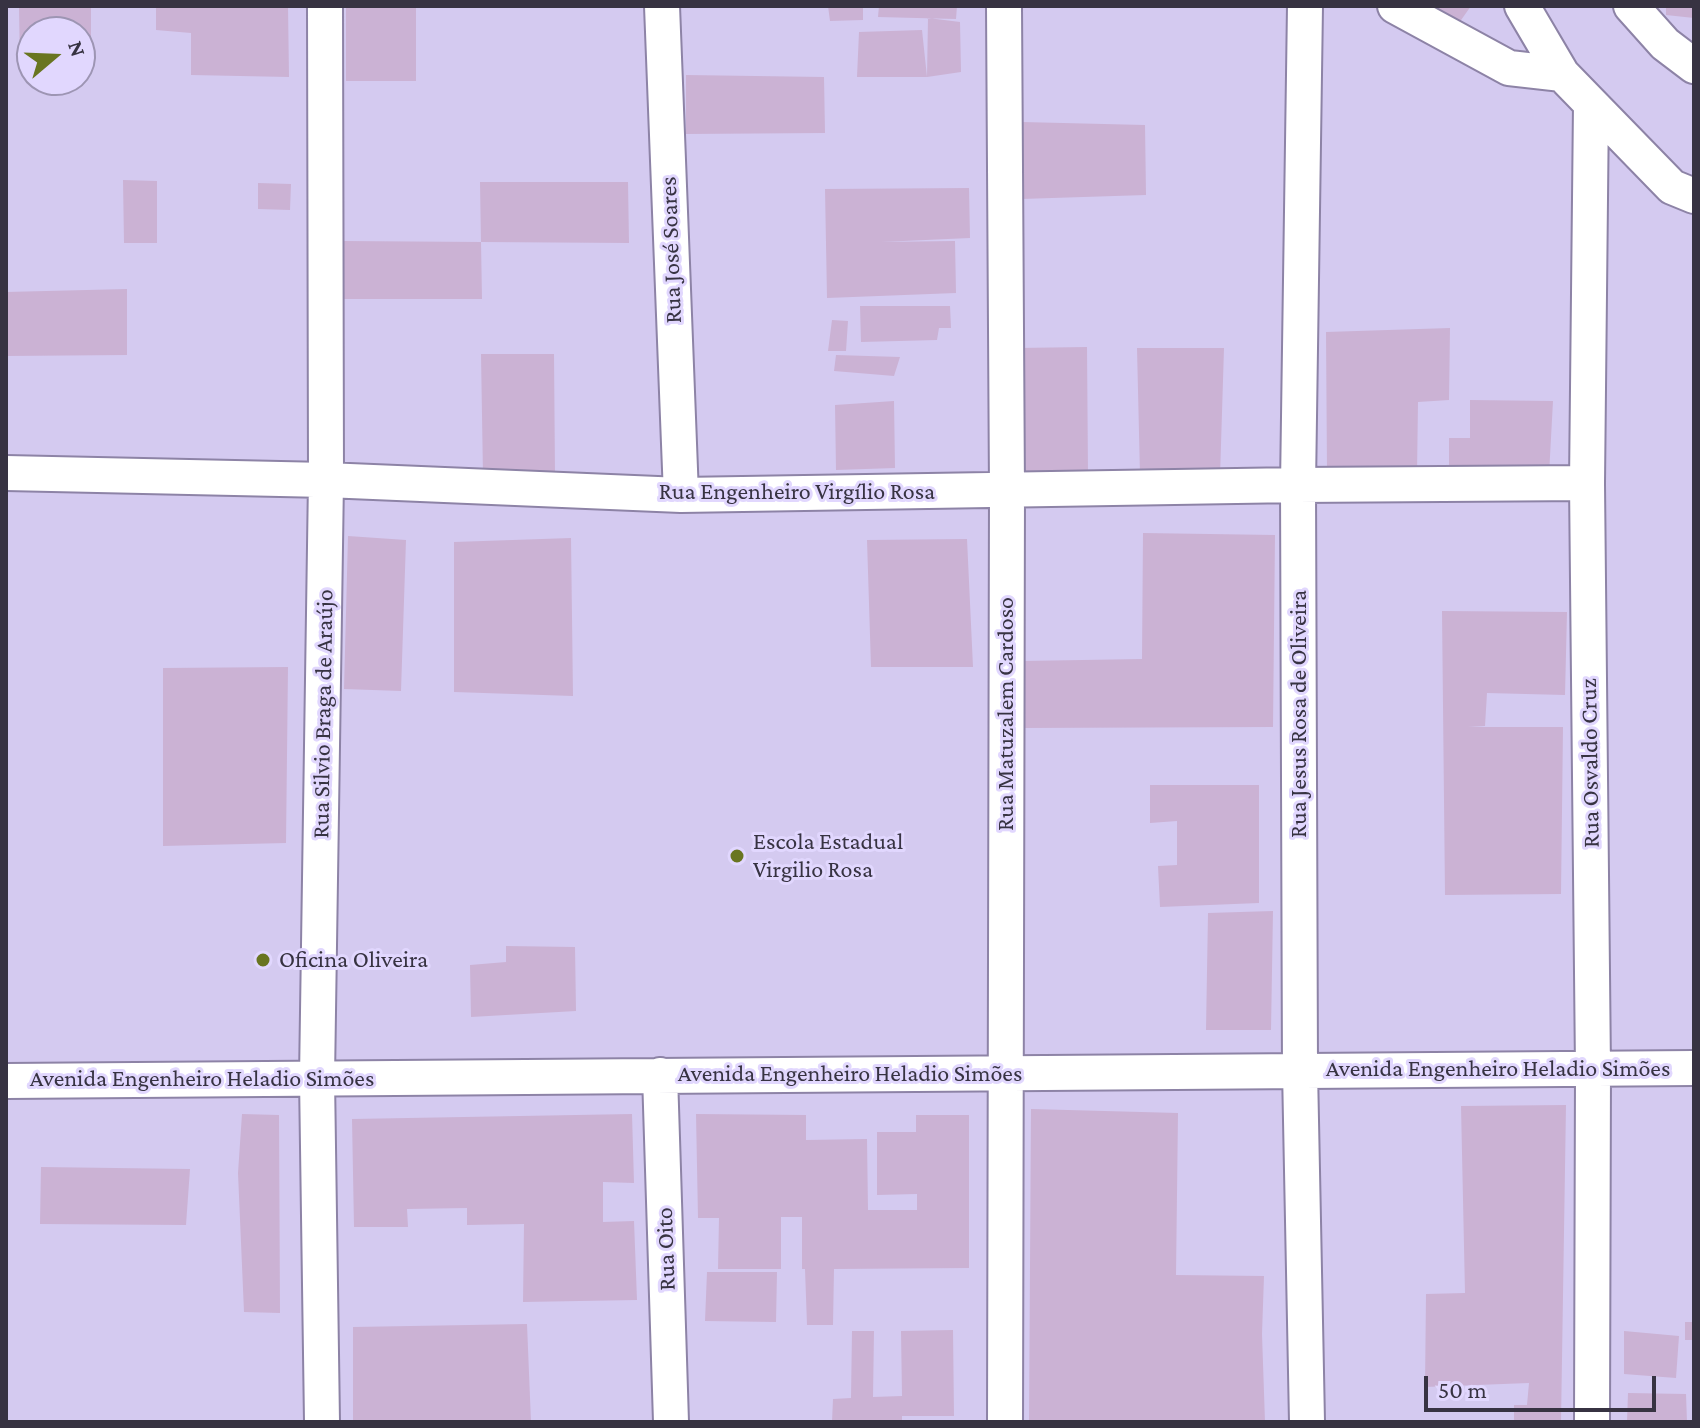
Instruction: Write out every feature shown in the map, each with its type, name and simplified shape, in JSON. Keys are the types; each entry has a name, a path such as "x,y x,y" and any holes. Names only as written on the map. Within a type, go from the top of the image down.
{"street":[{"name":"Rua Silvio Braga de Araújo","path":"322,1422 317,1078 326,480 325,6"},
{"name":"Rua José Soares","path":"662,6 681,495"},
{"name":"Rua Matuzalem Cardoso","path":"1004,6 1007,491 1005,1422"},
{"name":"Rua Jesus Rosa de Oliveira","path":"1305,6 1298,485 1300,1070 1307,1422"},
{"path":"1395,6 1509,68 1562,74"},
{"path":"1522,6 1562,74 1672,187 1694,196"},
{"path":"1631,6 1665,44 1694,66"},
{"name":"Rua Osvaldo Cruz","path":"1591,104 1587,483 1593,1070 1592,1422"},
{"name":"Rua Engenheiro Virgílio Rosa","path":"6,473 326,480 681,495 1587,483"},
{"name":"Avenida Engenheiro Heladio Simões","path":"6,1081 1694,1068"},
{"name":"Rua Oito","path":"660,1075 671,1422"}],"building":[{"path":"19,6 91,6 91,16 19,16"},
{"path":"156,6 288,6 289,77 191,75 191,33 156,30"},
{"path":"346,6 416,6 416,81 346,81"},
{"path":"828,6 863,6 863,20 830,21"},
{"path":"879,6 957,6 956,19 878,17"},
{"path":"1408,6 1471,6 1454,30"},
{"path":"1666,6 1694,6 1694,18 1666,15"},
{"path":"928,18 960,22 961,72 927,77"},
{"path":"922,30 927,77 857,77 859,32"},
{"path":"686,75 824,77 825,133 686,134"},
{"path":"1022,122 1145,125 1146,195 1021,199"},
{"path":"123,180 157,181 157,243 124,243"},
{"path":"480,182 628,182 629,243 481,242"},
{"path":"258,183 291,184 290,210 258,209"},
{"path":"969,188 970,238 881,242 955,241 956,293 827,298 825,189"},
{"path":"342,241 481,242 482,299 342,299"},
{"path":"127,289 127,355 6,356 6,292"},
{"path":"860,306 950,306 951,328 939,328 937,340 861,342"},
{"path":"832,320 848,321 846,351 828,351"},
{"path":"1450,328 1449,400 1418,402 1417,474 1327,472 1326,332"},
{"path":"1087,347 1088,474 1019,472 1017,348"},
{"path":"1137,348 1224,348 1220,477 1140,475"},
{"path":"481,354 554,354 555,475 483,476"},
{"path":"836,355 900,357 894,376 834,371"},
{"path":"1470,400 1553,401 1549,475 1449,474 1449,438 1470,438"},
{"path":"894,401 895,468 836,470 835,405"},
{"path":"1143,533 1275,535 1273,727 1021,728 1023,661 1142,659"},
{"path":"348,536 406,540 401,691 344,689"},
{"path":"571,538 573,696 454,692 454,542"},
{"path":"967,539 973,667 871,667 867,540"},
{"path":"1442,611 1567,612 1565,695 1487,693 1485,726 1468,727 1563,727 1561,894 1445,895"},
{"path":"288,667 286,843 163,846 163,668"},
{"path":"1150,785 1259,785 1259,903 1160,907 1158,866 1177,865 1177,821 1150,823"},
{"path":"1273,911 1271,1030 1206,1030 1208,913"},
{"path":"506,946 575,947 576,1011 471,1017 470,965 506,962"},
{"path":"1566,1105 1561,1422 1514,1422 1514,1405 1527,1405 1529,1383 1425,1387 1426,1294 1465,1293 1461,1106"},
{"path":"1031,1109 1178,1113 1176,1275 1264,1276 1265,1422 1029,1422"},
{"path":"242,1114 279,1115 280,1313 244,1312 238,1173"},
{"path":"632,1114 634,1183 603,1182 603,1222 634,1221 637,1300 523,1302 524,1224 467,1225 467,1208 407,1209 408,1227 354,1227 352,1119"},
{"path":"696,1114 806,1115 806,1140 867,1139 868,1210 917,1210 917,1194 877,1195 877,1132 916,1132 916,1115 969,1115 969,1268 834,1269 833,1325 807,1325 805,1269 802,1269 802,1217 781,1217 781,1269 718,1269 719,1218 698,1218"},
{"path":"41,1167 190,1169 186,1225 40,1224"},
{"path":"707,1272 777,1272 776,1322 705,1321"},
{"path":"1685,1322 1694,1322 1694,1340 1685,1340"},
{"path":"527,1324 531,1422 353,1422 353,1327"},
{"path":"953,1330 954,1416 902,1416 902,1422 832,1422 833,1399 851,1398 852,1331 874,1331 873,1397 902,1396 901,1331"},
{"path":"1624,1331 1679,1336 1676,1378 1624,1374"},
{"path":"1628,1393 1686,1394 1687,1422 1627,1422"}],"place":[{"name":"Escola Estadual Virgilio Rosa","path":"737,856"},
{"name":"Oficina Oliveira","path":"263,960"}]}
